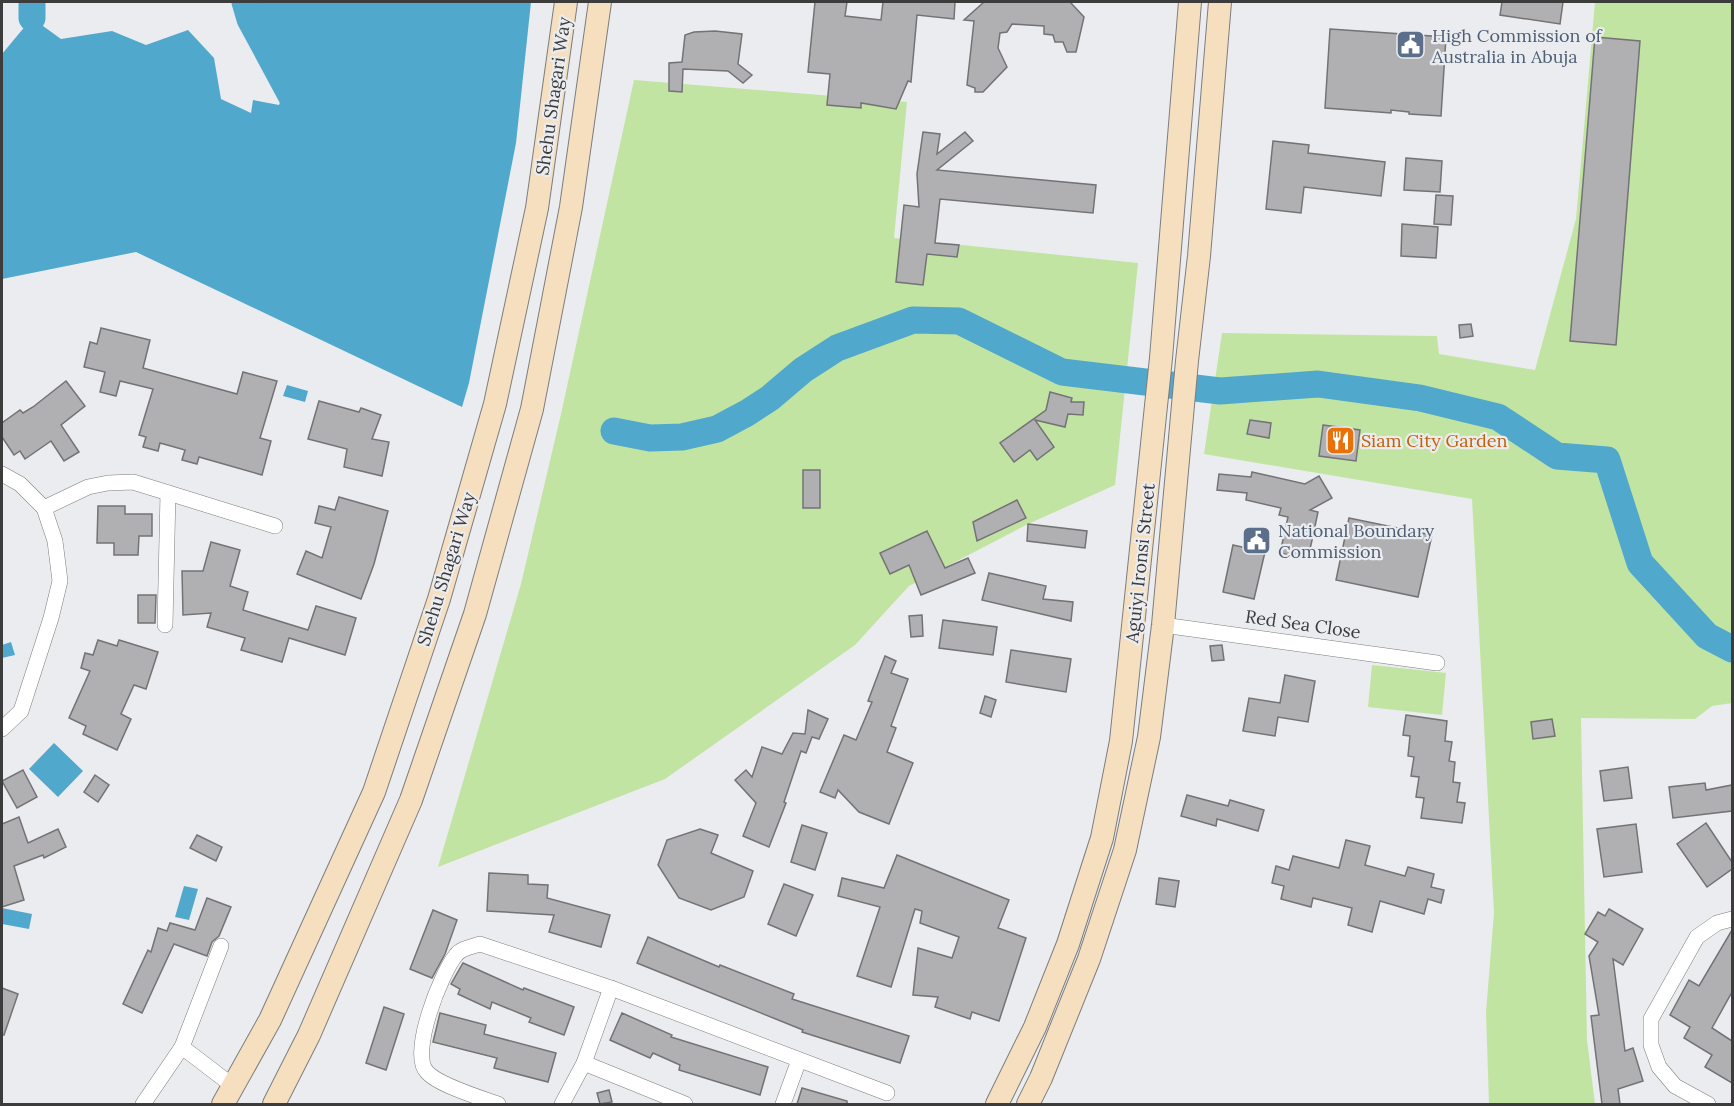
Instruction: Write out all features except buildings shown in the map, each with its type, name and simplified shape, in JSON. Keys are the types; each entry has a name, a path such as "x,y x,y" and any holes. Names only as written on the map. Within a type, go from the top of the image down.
{"main road":[{"name":"Shehu Shagari Way","path":"228,1095 270,1020 374,792 439,599 495,404 535,219 566,2"},
{"name":"Shehu Shagari Way","path":"274,1104 309,1035 411,800 475,614 532,409 571,207 600,2"},
{"name":"Aguiyi Ironsi Street","path":"997,1104 1035,1026 1068,944 1102,838 1121,741 1161,358 1190,2"},
{"name":"Aguiyi Ironsi Street","path":"1028,1104 1041,1078 1089,959 1125,850 1149,737 1163,625 1199,256 1220,2"}],"street":[{"path":"2,474 20,484 44,508 55,541 60,581 51,618 21,711 2,729"},
{"path":"44,508 88,487 133,482 275,526"},
{"path":"165,625 168,493"},
{"name":"Red Sea Close","path":"1163,625 1437,663"},
{"path":"1708,1104 1675,1086 1659,1067 1651,1045 1651,1019 1697,937 1717,923 1732,919"},
{"path":"498,1104 434,1079 424,1071 422,1060 422,1036 435,996 454,956 480,944 611,988 887,1093"},
{"path":"143,1104 182,1047 221,946"},
{"path":"562,1104 584,1063 611,988"},
{"path":"182,1047 228,1095"},
{"path":"783,1104 799,1060"},
{"path":"584,1063 685,1104"}],"green space":[{"path":"1595,2 1732,2 1732,703 1712,706 1695,719 1581,718 1587,1040 1595,1104 1489,1104 1486,1012 1494,913 1472,499 1204,454 1222,333 1437,336 1439,354 1535,370 1576,219"},
{"path":"634,80 907,102 894,238 1138,263 1115,485 1028,524 909,586 855,645 665,779 438,867 521,584 561,414"},
{"path":"1372,665 1446,673 1442,715 1368,707"}],"water":[{"path":"245,2 531,2 516,143 469,383 462,407 136,252 2,279 2,54 32,18 61,39 112,31 146,45 188,30 214,58 221,99 251,113 253,100 279,105 289,79 286,59 261,55"},
{"path":"287,385 308,391 305,402 283,396"},
{"path":"11,642 15,655 2,658 2,645"},
{"path":"54,743 83,771 58,797 29,769"},
{"path":"184,886 198,889 189,920 175,917"},
{"path":"2,908 32,914 29,929 2,924"}],"waterway":[{"path":"32,2 32,18"},
{"path":"245,2 250,19 299,110 306,116"},
{"path":"614,431 650,438 682,437 717,429 770,398 803,370 837,348 913,320 959,321 1062,372 1220,391 1318,384 1420,398 1498,417 1557,456 1607,460 1640,563 1707,636 1732,649"}],"place":[{"name":"High Commission of Australia in Abuja","path":"1411,45"},
{"name":"Siam City Garden","path":"1340,440"},
{"name":"National Boundary Commission","path":"1257,540"}]}
